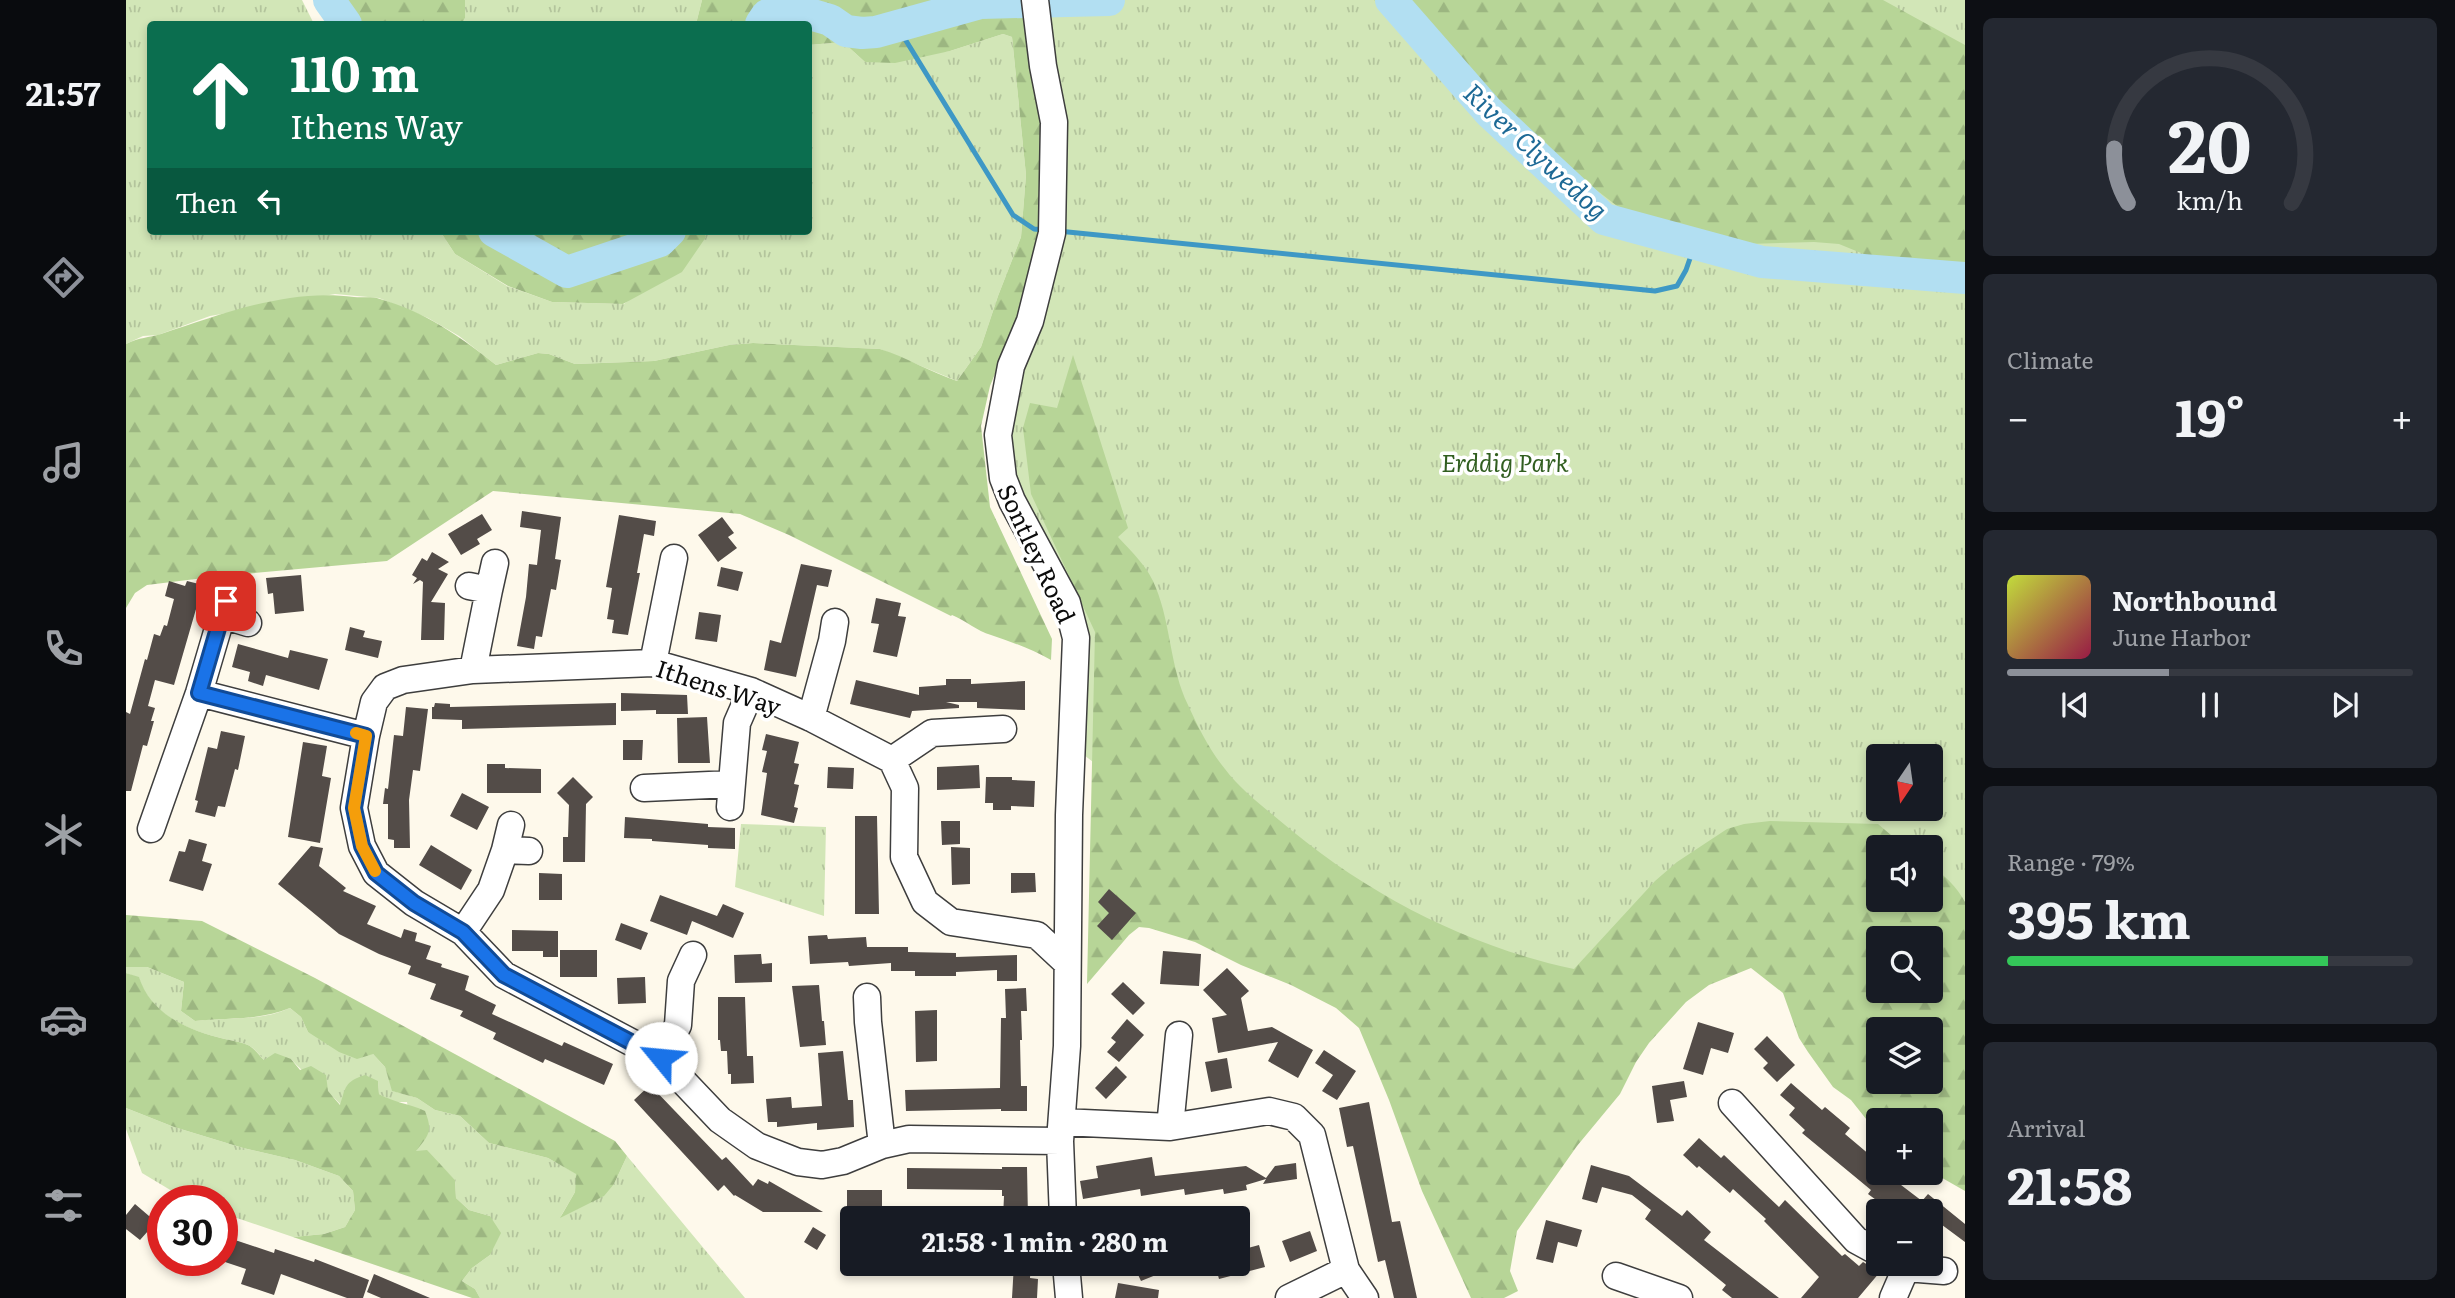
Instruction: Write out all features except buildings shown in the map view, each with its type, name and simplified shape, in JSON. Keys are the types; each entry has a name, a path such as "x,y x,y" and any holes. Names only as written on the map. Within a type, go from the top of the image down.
{"street":[{"name":"Sontley Road","path":"1036,11 1054,122 1052,228 1030,321 1011,366 998,435 1003,478 1012,501 1067,603 1076,638 1069,816 1067,1046 1061,1132 1063,1206"},
{"path":"653,663 674,558"},
{"path":"473,670 479,588 495,563"},
{"path":"151,829 199,693 230,586"},
{"path":"222,615 248,622"},
{"path":"811,718 835,622"},
{"name":"Ithens Way","path":"892,760 811,718 751,691 653,663 473,670 403,680 385,687 374,702 354,808 362,846 376,873 414,903 463,932 504,975 661,1058 720,1120 757,1146 778,1156 822,1165 843,1161 882,1145 909,1139 1170,1127 1269,1111 1294,1117 1312,1135 1346,1270"},
{"path":"644,788 730,796 737,723 751,691"},
{"path":"199,693 366,736"},
{"path":"1003,729 932,733 892,760 905,788 904,857 925,902 951,922 1037,935 1067,963"},
{"path":"463,932 491,890 515,842"},
{"path":"661,1058 678,1025 681,981 693,955"},
{"path":"861,1014 882,1145"},
{"path":"1170,1127 1179,1035"},
{"path":"1732,1103 1856,1240 1866,1245"},
{"path":"1289,1298 1346,1270 1366,1298"},
{"path":"1067,1276 1069,1298"},
{"path":"1616,1276 1679,1298"},
{"path":"1893,1298 1899,1276"}],"green space":[{"path":"126,0 302,0 312,21 147,21 147,235 443,235 455,254 507,286 552,302 624,304 706,235 812,235 812,45 843,42 865,62 950,51 1003,34 1012,37 1026,175 1021,237 981,347 957,381 880,349 753,343 729,345 654,361 575,364 549,354 538,353 496,365 459,336 428,318 379,298 335,294 210,316 158,335 143,336 126,344"},
{"path":"330,0 465,0 464,21 340,21"},
{"path":"465,0 702,0 697,21 464,21"},
{"path":"702,0 1038,0 1047,117 1046,218 1027,296 990,386 981,426 990,507 1052,639 1051,660 981,631 789,535 740,514 493,491 387,561 233,575 222,573 212,577 147,585 135,593 126,608 126,344 232,311 305,296 377,298 427,318 456,335 496,365 538,353 549,354 575,364 654,361 729,345 753,343 880,349 957,381 981,347 1021,237 1026,175 1012,37 1003,34 950,51 895,63 865,62 843,42 812,45 812,21 697,21"},
{"name":"Erddig Park","path":"1035,0 1965,0 1965,1088 1943,1051 1943,1017 1895,1017 1884,1003 1943,1003 1943,926 1866,926 1866,981 1800,897 1425,1018 1071,745 1076,637 1003,478 1030,321"},
{"path":"1374,0 1883,0 1965,45 1965,274 1866,255 1839,244 1814,242 1717,245 1682,242 1663,237 1643,226 1560,162 1547,144 1520,121 1511,129 1429,47"},
{"path":"443,235 706,237 682,272 623,304 552,302 508,286 455,254"},
{"path":"1073,355 1128,528 1118,537 1140,561 1153,581 1165,617 1182,691 1209,747 1220,762 1251,796 1311,846 1381,893 1417,913 1494,946 1574,969 1655,881 1677,862 1727,829 1770,821 1878,824 1891,835 1866,835 1866,912 1943,912 1943,876 1945,877 1965,902 1965,1191 1943,1178 1943,1108 1866,1108 1866,1119 1851,1100 1833,1087 1808,1052 1799,1038 1783,993 1751,968 1709,985 1686,1002 1649,1043 1620,1094 1577,1146 1517,1231 1510,1271 1518,1291 1504,1298 1471,1298 1422,1191 1359,1028 1336,1008 1195,942 1139,927 1087,984 1095,632 1031,494 1023,428 1030,403 1057,408"},
{"path":"741,824 826,827 824,916 735,887"},
{"path":"126,915 202,921 315,978 615,1141 627,1156 614,1184 604,1196 560,1218 575,1192 576,1174 548,1158 489,1143 460,1116 435,1110 417,1098 392,1091 385,1067 373,1054 357,1059 339,1052 308,1032 301,1017 290,1008 255,1017 195,1021 181,1011 184,982 147,967 126,967"},
{"path":"126,967 147,967 184,982 181,1011 195,1021 255,1017 290,1008 301,1017 308,1032 373,1054 385,1067 393,1091 417,1098 435,1110 460,1116 489,1143 548,1158 577,1174 575,1192 561,1216 614,1184 627,1156 745,1298 480,1298 475,1289 462,1281 472,1268 490,1255 490,1216 469,1210 456,1198 455,1180 440,1165 415,1152 407,1102 393,1102 379,1094 378,1081 341,1105 291,1059 264,1060 248,1045 204,1033 169,1017 151,1001 139,978 126,973"},
{"path":"126,973 139,977 151,1000 169,1017 180,1023 204,1033 248,1045 264,1060 275,1053 291,1059 300,1070 311,1066 326,1075 328,1091 340,1105 347,1086 365,1075 378,1081 379,1094 425,1111 429,1123 428,1133 416,1151 427,1150 455,1180 456,1198 469,1210 490,1216 501,1233 490,1255 472,1268 462,1281 475,1289 480,1298 472,1298 293,1237 324,1234 345,1227 355,1210 353,1191 339,1176 295,1160 243,1148 174,1127 126,1108"},
{"path":"126,1108 174,1127 243,1148 295,1160 339,1176 353,1191 355,1210 345,1227 324,1234 293,1237 238,1218 238,1185 162,1185 142,1173 126,1129"}],"waterway":[{"name":"River Clywedog","path":"329,0 344,21"},
{"name":"River Clywedog","path":"763,21 767,15 792,9 830,20 846,31 862,33 876,32 980,3 1109,0"},
{"name":"River Clywedog","path":"1391,0 1489,112 1604,219 1762,262 1965,278"},
{"path":"897,26 1013,215 1034,229 1045,230"},
{"path":"1058,231 1655,291 1677,286 1695,244"},
{"name":"River Clywedog","path":"501,235 567,272 660,241 666,235"}],"slow traffic":[{"path":"356,733 366,736 354,808 362,846 375,871"}],"route":[{"path":"226,601 199,693 366,736 354,808 362,846 376,873 414,903 463,932 504,975 661,1058"}]}
